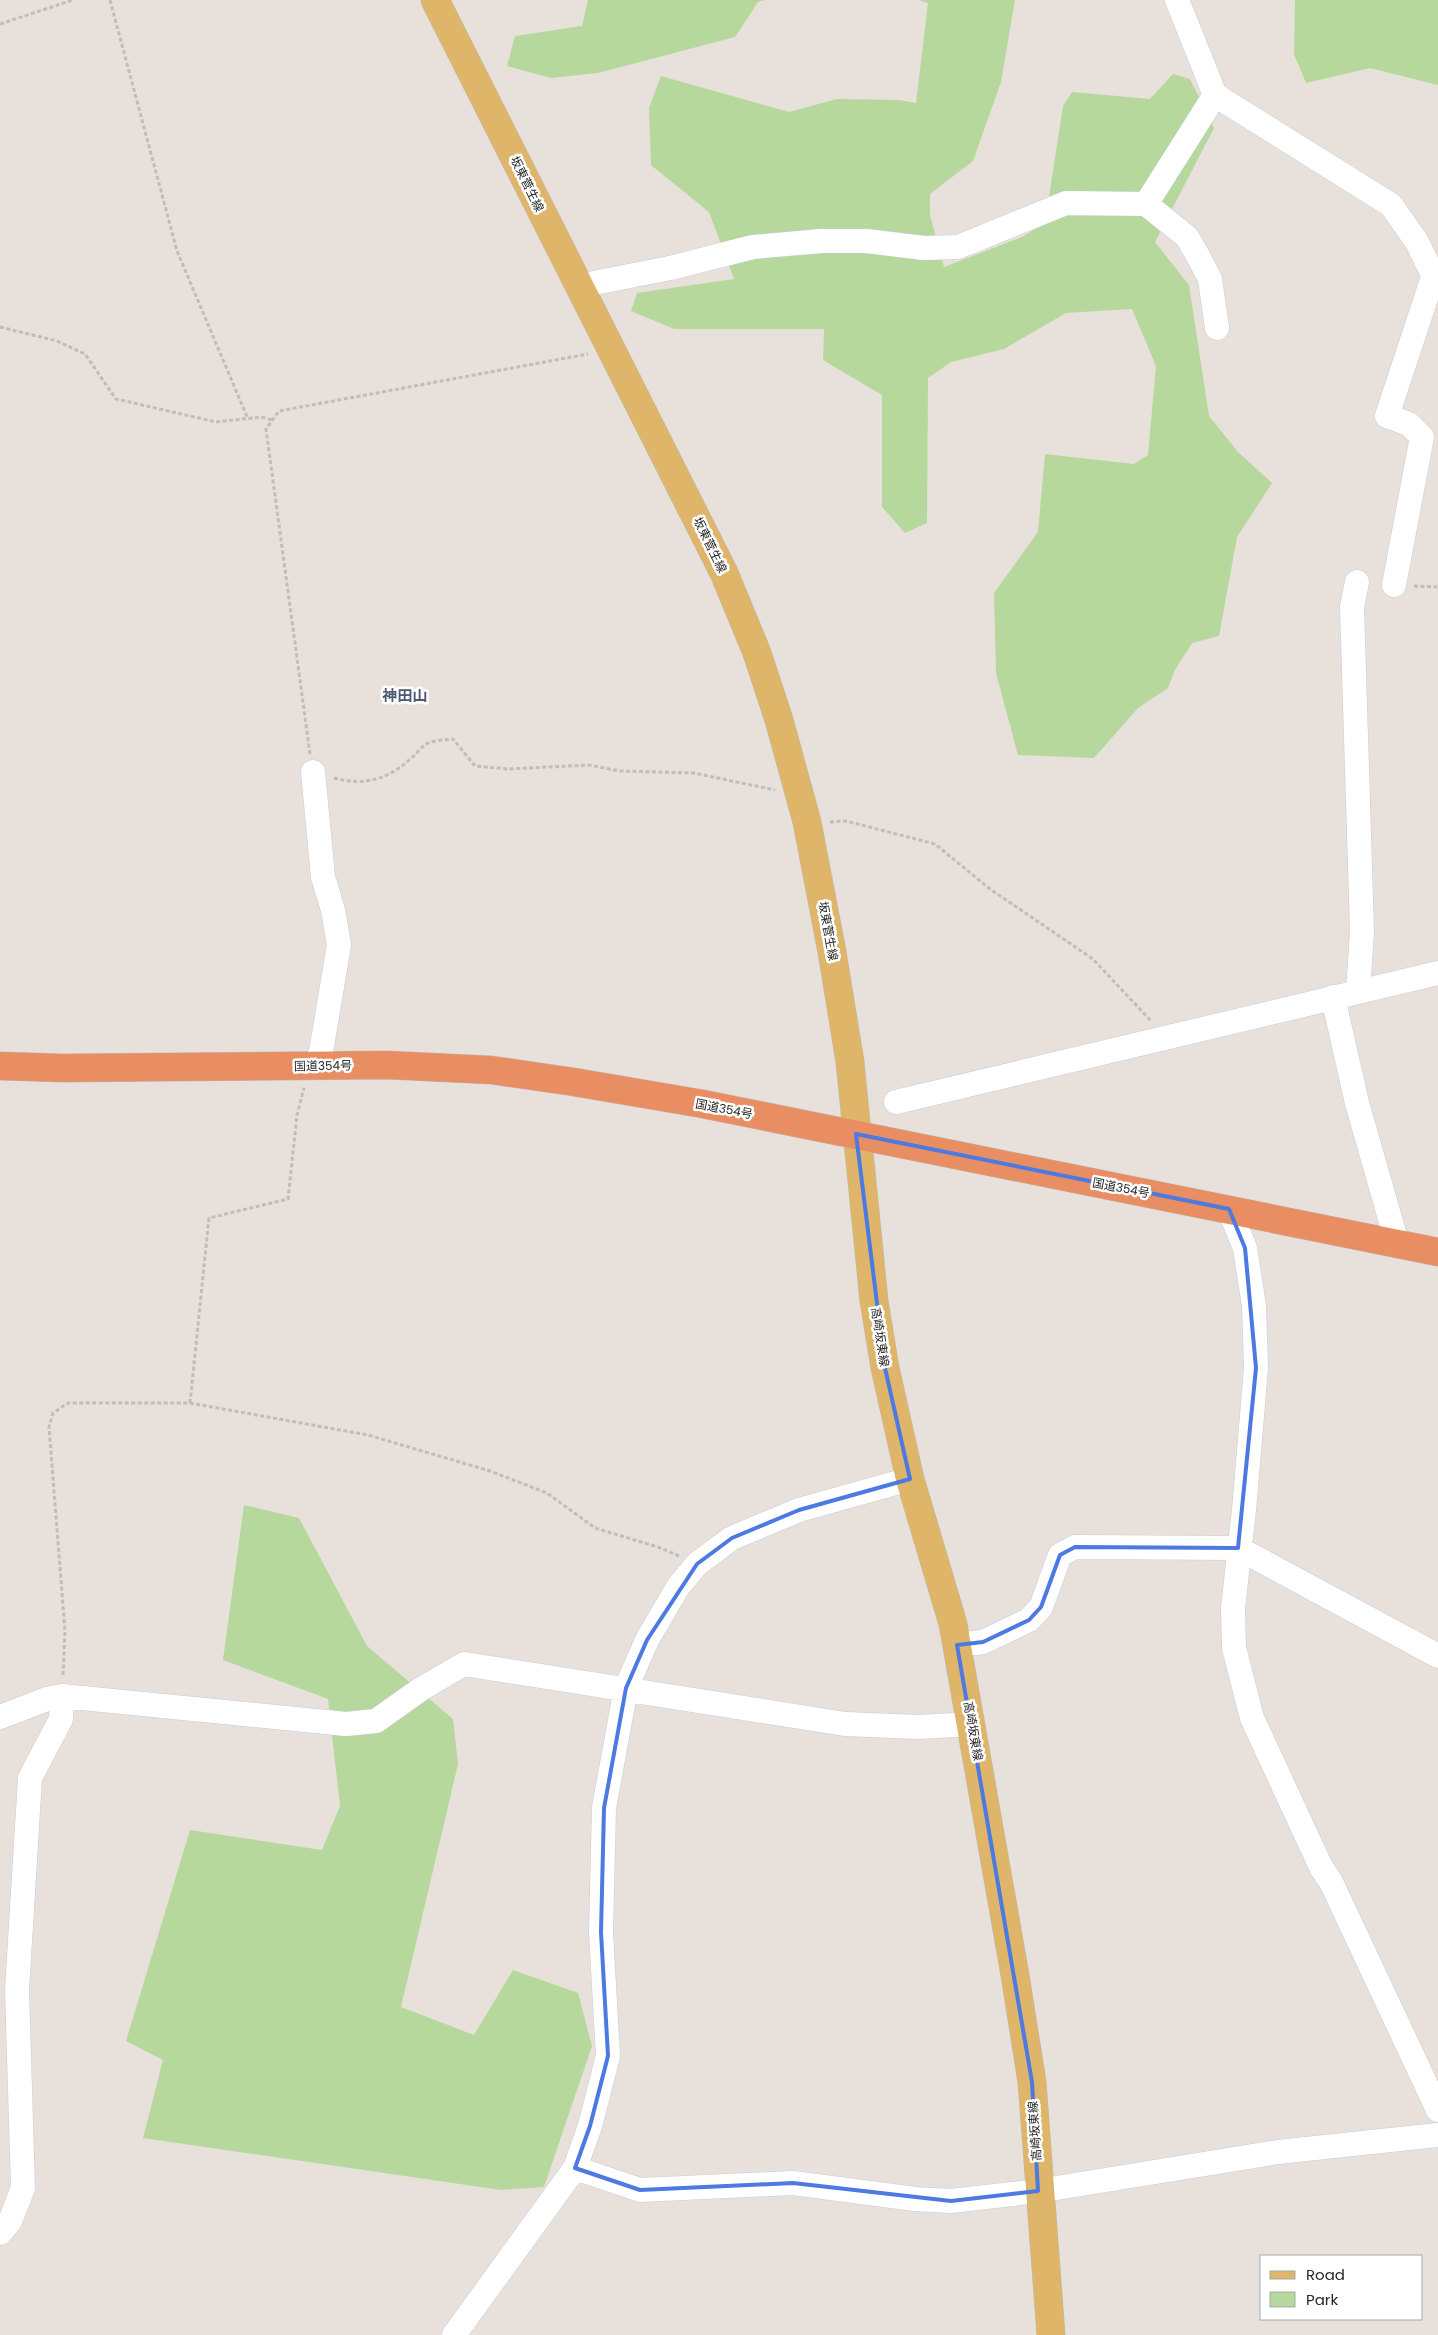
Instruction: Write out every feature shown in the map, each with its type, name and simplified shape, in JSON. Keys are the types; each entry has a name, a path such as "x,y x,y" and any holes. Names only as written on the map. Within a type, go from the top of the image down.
{"highway":[{"name":"国道354号","path":"0,1066 62,1068 387,1065 491,1070 648,1094 856,1134 1438,1252"}],"main road":[{"name":"坂東菅生線","path":"435,0 580,291 613,350 728,582 757,653 780,720 807,822 834,960 850,1062 856,1134"},
{"name":"高崎坂東線","path":"856,1134 874,1301 885,1368 910,1479 953,1624 972,1724 1032,2082 1038,2191 1051,2335"}],"street":[{"path":"1177,0 1216,95 1391,205 1417,242 1435,281 1387,416 1409,424 1422,437 1394,585"},
{"path":"1146,204 1216,95"},
{"path":"580,291 594,283 670,268 753,247 821,241 866,241 924,248 958,247 1066,203 1146,204 1187,237 1210,280 1217,328"},
{"path":"1357,582 1352,607 1362,932 1358,991"},
{"path":"313,772 323,877 333,910 339,946 321,1052 314,1066"},
{"path":"896,1102 1438,973"},
{"path":"1334,997 1357,1103 1396,1243"},
{"path":"1229,1209 1245,1248 1254,1306 1256,1368 1244,1510 1238,1548 1233,1608 1234,1648 1252,1718 1321,1868 1331,1882 1438,2110"},
{"path":"454,2335 575,2168 590,2126 608,2056 601,1932 604,1808 626,1688 646,1640 678,1587 697,1564 732,1538 799,1510 910,1479"},
{"path":"957,1645 983,1642 1029,1620 1041,1607 1060,1556 1075,1547 1238,1548 1438,1656"},
{"path":"0,1717 48,1699 62,1696 346,1724 376,1721 421,1689 464,1664 845,1724 919,1727 972,1724"},
{"path":"0,2233 10,2221 23,2188 18,1990 30,1778 61,1719 62,1696"},
{"path":"575,2168 640,2190 793,2183 915,2199 951,2201 1038,2191 1278,2152 1438,2135"}],"path":[{"path":"0,24 73,0"},
{"path":"110,0 177,251 248,419"},
{"path":"0,327 56,341 85,354 116,399 216,422 261,417 273,420"},
{"path":"613,350 279,412 266,429 313,772 352,783 372,780 390,774 408,762 426,744 453,739 475,766 508,769 590,765 620,771 694,773 800,795"},
{"path":"807,822 846,821 935,844 998,895 1093,958 1167,1038"},
{"path":"190,1403 209,1218 288,1199 297,1115 306,1082 314,1066"},
{"path":"62,1696 65,1631 49,1427 53,1413 68,1403 190,1403 368,1435 490,1471 547,1493 595,1528 658,1547 697,1564"}],"highlighted area":[{"path":"856,1134 1229,1209 1245,1248 1256,1368 1238,1548 1075,1547 1060,1555 1041,1607 1029,1620 983,1642 957,1645 1032,2082 1038,2191 951,2201 793,2183 640,2190 575,2168 590,2126 608,2056 601,1932 604,1808 626,1688 647,1640 697,1564 732,1538 799,1510 910,1479 885,1368"}],"green space":[{"path":"588,0 765,0 758,2 735,37 598,73 551,78 507,66 515,36 582,26"},
{"path":"919,0 1015,0 1001,82 973,161 930,194 930,215 944,267 1022,237 1045,223 1063,106 1072,92 1150,99 1173,74 1190,79 1214,128 1155,242 1189,285 1209,416 1238,452 1272,483 1237,537 1219,636 1192,643 1175,670 1168,688 1138,708 1094,758 1018,755 996,673 994,593 1038,532 1045,454 1134,464 1148,455 1156,366 1132,309 1066,313 1004,349 951,362 928,378 927,523 905,533 882,507 882,395 823,360 824,329 674,329 631,311 637,293 734,279 709,212 651,165 649,108 661,76 789,112 837,99 899,100 916,103 928,3"},
{"path":"1295,0 1438,0 1438,85 1370,68 1306,83 1294,54"},
{"path":"244,1505 299,1518 367,1646 453,1719 458,1764 401,2007 474,2035 513,1970 578,1993 592,2046 544,2187 501,2190 143,2138 163,2060 126,2041 190,1830 322,1850 340,1806 328,1699 223,1660"}],"district":[{"name":"神田山","path":"405,696"}]}
